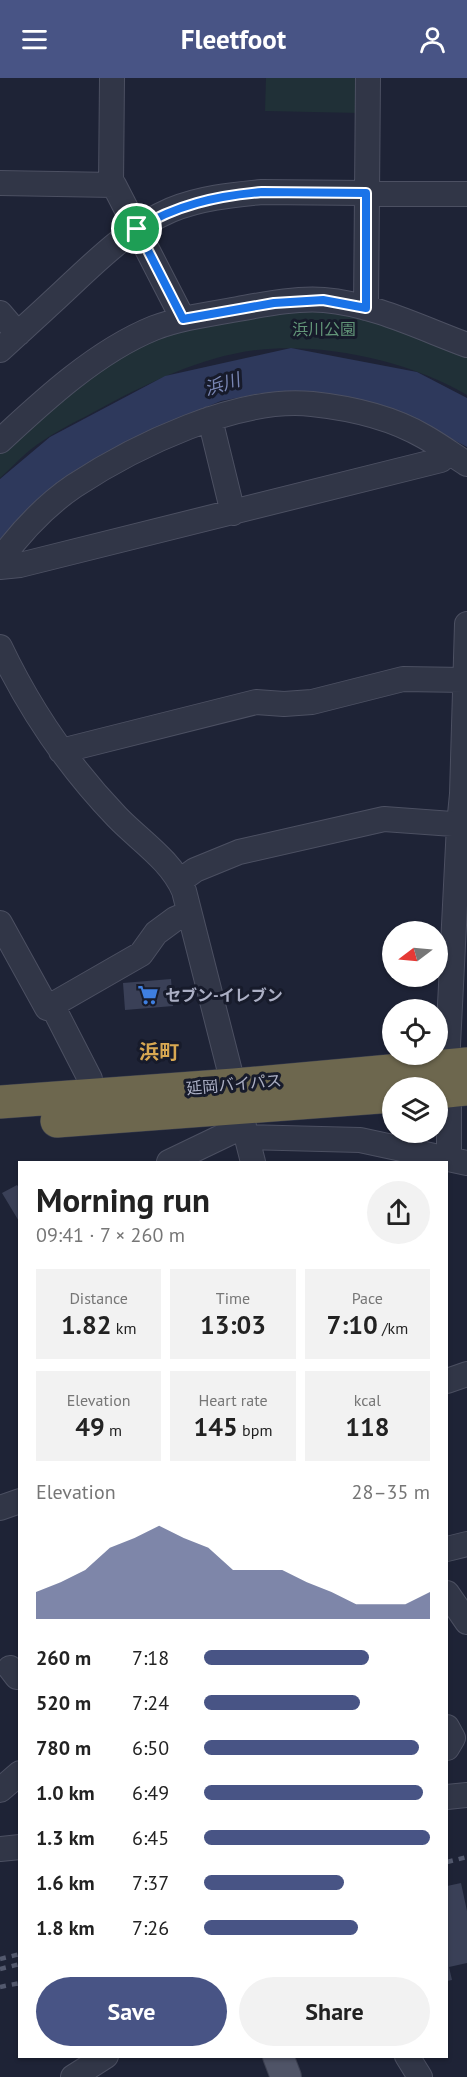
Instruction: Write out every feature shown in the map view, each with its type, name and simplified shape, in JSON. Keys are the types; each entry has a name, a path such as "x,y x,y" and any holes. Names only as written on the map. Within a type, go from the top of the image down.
{"highway":[{"name":"延岡バイパス","path":"0,1102 91,1095 241,1114 454,1080"},
{"name":"延岡バイパス","path":"0,1125 241,1114 382,1096"}],"main road":[{"path":"279,2058 286,2077"}],"street":[{"path":"111,185 112,78"},
{"path":"366,308 368,78"},
{"path":"0,183 114,185 183,319"},
{"path":"0,313 9,342 107,251 137,229 173,209 204,200 233,194 262,192 467,194"},
{"path":"0,441 53,392 126,342 154,328 183,319 274,303 323,300 366,308 467,345"},
{"path":"0,560 34,520 73,487 169,435 210,419 266,405 309,404 379,417 424,436 458,458"},
{"path":"210,419 233,513"},
{"path":"0,567 20,566 441,460 458,458"},
{"path":"170,1161 241,1114 447,1160 454,1080 467,624"},
{"path":"0,647 21,691 61,752 116,816 172,870 180,881 253,1161"},
{"path":"61,752 256,702 284,704 312,702 403,679 465,680"},
{"path":"180,881 195,870 239,852 384,819 463,825"},
{"path":"0,923 47,1008 141,954 156,933 175,919 189,913"},
{"path":"52,1005 90,1079 91,1095"},
{"path":"448,1381 467,1374"},
{"path":"0,1508 18,1502"},
{"path":"448,1549 467,1544"},
{"path":"448,1729 453,1738 448,1746"},
{"path":"0,1790 18,1775"},
{"path":"448,1797 467,1795"},
{"path":"0,1849 18,1847"},
{"path":"79,2076 103,2058"},
{"path":"408,2058 420,2077"}],"green space":[{"path":"266,78 361,78 360,113 265,111"},
{"name":"浜川公園","path":"322,307 365,315 467,354 467,395 419,372 365,357 310,349 257,350 193,366 132,392 52,435 22,456 0,478 0,450 120,353 185,326"}],"water":[{"name":"浜川","path":"291,348 417,372 467,398 467,447 396,410 346,396 262,393 221,401 160,426 97,458 40,500 0,539 0,479 50,437 165,376"}],"building":[{"name":"セブン-イレブン","path":"171,979 173,1006 125,1010 123,983"},
{"path":"18,1186 18,1220 2,1193"},
{"path":"461,1883 467,1911 467,1963 449,1967 452,1980 448,1981 448,1886"}],"railway":[{"path":"448,1862 467,1857"},
{"path":"0,1959 18,1954"},
{"path":"0,1969 18,1964"},
{"path":"0,1987 18,1983"}],"place":[{"name":"セブン-イレブン","path":"148,995"}],"district":[{"name":"浜町","path":"159,1052"}],"route":[{"path":"366,193 366,308 323,300 274,303 183,319 137,229 173,209 233,194 366,193"}]}
